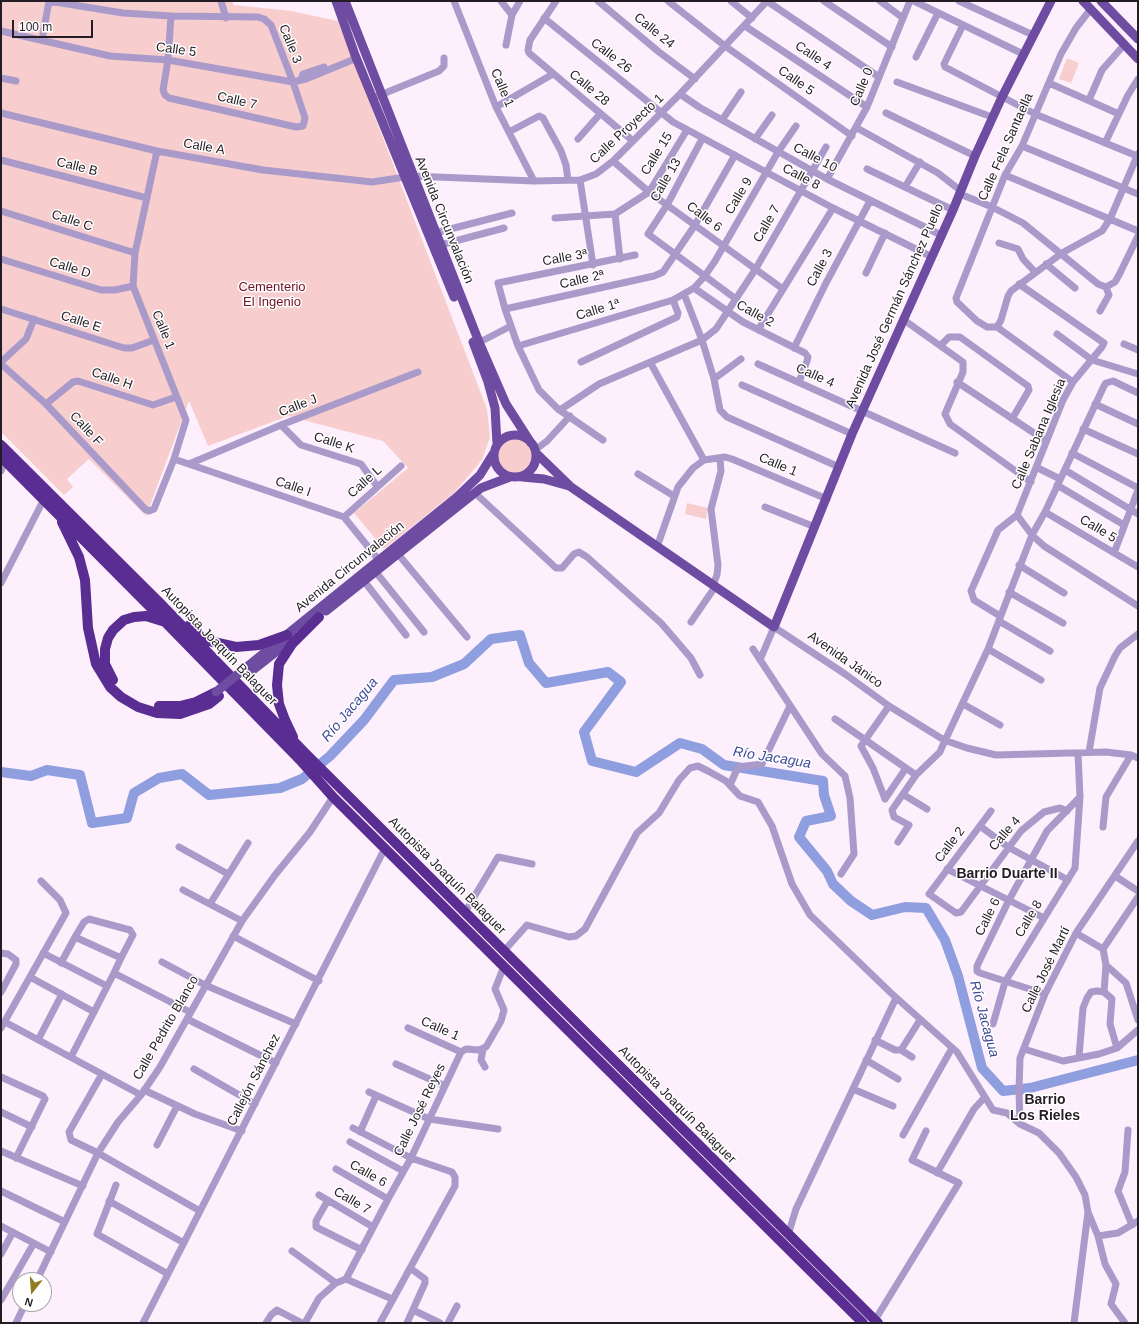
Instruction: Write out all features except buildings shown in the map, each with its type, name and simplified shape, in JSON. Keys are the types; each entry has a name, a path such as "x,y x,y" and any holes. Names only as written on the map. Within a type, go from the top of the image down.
{"highway":[{"name":"Autopista Joaquín Balaguer","path":"1,445 160,603 301,754 321,785 863,1323"},
{"name":"Autopista Joaquín Balaguer","path":"3,459 167,624 301,754 328,776 877,1322"},
{"path":"58,513 79,556 85,580 88,628 96,664 110,686 121,697 138,707 157,713 180,714 209,704 218,694"},
{"path":"160,603 209,641 220,644 248,647 287,636"},
{"path":"167,624 157,618 146,616 134,617 124,620 113,630 108,638 105,650 105,664 111,677 124,692 132,697 160,706 180,706 218,694"},
{"path":"301,754 279,704 276,685 279,664 292,644 319,617"}],"main road":[{"name":"Avenida Circunvalación","path":"336,1 356,57 378,97"},
{"name":"Avenida Circunvalación","path":"344,1 378,97 476,344 506,404 534,448"},
{"name":"Avenida José Germán Sánchez Puello","path":"774,627 852,434 942,235 992,117 1050,1"},
{"path":"1083,1 1138,59"},
{"path":"1101,1 1138,39"},
{"name":"Avenida Circunvalación","path":"409,176 440,245 476,344 495,408 497,444"},
{"path":"511,435 522,436 534,448 534,465 527,474 510,477 499,471 496,466 493,454 497,444 511,435"},
{"name":"Avenida Jánico","path":"534,448 571,487 774,627"},
{"name":"Avenida Circunvalación","path":"218,694 287,636 381,562 473,482 493,454"},
{"name":"Avenida Jánico","path":"522,476 544,479 571,487"},
{"name":"Avenida Circunvalación","path":"245,672 319,617 364,581 375,572 381,562 398,554 486,485 510,477"}],"street":[{"path":"42,40 49,1"},
{"name":"Calle 3","path":"49,1 100,10 172,16 226,18 258,17 267,21 271,25 293,82 305,118 304,126"},
{"path":"221,1 226,18"},
{"name":"Calle 1","path":"454,1 496,107 534,180"},
{"path":"501,1 512,15"},
{"path":"506,45 512,15 520,1"},
{"path":"544,18 556,1"},
{"name":"Calle 24","path":"598,1 659,52 695,79"},
{"name":"Calle 5","path":"668,1 725,46 852,136"},
{"path":"731,1 752,18"},
{"path":"767,1 879,77"},
{"name":"Calle Proyecto 1","path":"409,176 580,180 596,174 613,161 695,79 767,1"},
{"path":"824,1 892,47"},
{"path":"880,1 903,18"},
{"name":"Calle 0","path":"828,179 857,128 867,107 910,1"},
{"path":"914,1 1023,54"},
{"path":"959,1 1033,35"},
{"name":"Calle Fela Santaella","path":"997,327 987,327 978,321 956,300 956,293 1005,175 1022,146 1061,54 1076,28 1090,10"},
{"path":"916,57 938,13"},
{"path":"168,60 172,16"},
{"name":"Calle 28","path":"544,18 530,40 528,50 529,53 632,141"},
{"name":"Calle 26","path":"544,18 662,112"},
{"path":"963,25 944,65 1035,114 1137,155 1110,219 1099,235 1062,253 1019,284 1008,296 1001,320 997,327 1072,382"},
{"name":"Calle 4","path":"745,26 867,107"},
{"name":"Calle 5","path":"1,31 110,56 168,60 293,82"},
{"path":"1089,100 1102,70 1124,44"},
{"path":"293,82 301,79 303,74 356,57"},
{"path":"378,97 439,71 444,66 444,58"},
{"name":"Calle 7","path":"168,60 163,90 165,95 169,98 296,127 304,126"},
{"path":"496,107 553,74"},
{"path":"1,78 16,81"},
{"path":"1105,143 1128,95 1138,79"},
{"path":"897,82 992,117"},
{"path":"1048,83 1119,114"},
{"path":"722,120 741,92"},
{"name":"Calle 10","path":"680,94 755,139 828,179 870,201 942,235"},
{"name":"Calle 8","path":"662,112 673,122 702,139 735,155 833,208 932,257"},
{"name":"Calle A","path":"1,113 157,151 263,170 372,182 409,176"},
{"path":"886,113 975,156"},
{"path":"578,139 600,114"},
{"path":"755,139 772,115"},
{"path":"509,132 539,116 543,118 561,151 566,165 568,180"},
{"name":"Calle 9","path":"684,294 694,288 704,277 778,152 796,126"},
{"path":"857,128 938,173 960,193 1023,223 1062,253 1098,284 1106,287 1109,295 1100,311"},
{"name":"Calle 15","path":"649,192 687,130"},
{"name":"Calle 13","path":"675,256 649,236 648,232 667,205 702,139"},
{"path":"1022,146 1138,194"},
{"name":"Calle 7","path":"560,410 599,384 702,340 716,329 755,270 826,148"},
{"name":"Calle 1","path":"152,511 156,507 174,459 186,420 133,286 135,253 157,151"},
{"path":"735,155 675,256 736,299"},
{"name":"Calle B","path":"1,160 147,198"},
{"name":"Calle 6","path":"613,161 649,192 783,290"},
{"path":"905,187 920,162"},
{"path":"867,169 953,210"},
{"path":"1005,175 1138,231"},
{"path":"580,180 592,265"},
{"path":"555,218 615,214 649,192"},
{"name":"Calle 3","path":"794,348 870,201"},
{"path":"758,330 833,208"},
{"name":"Calle C","path":"1,211 135,253"},
{"path":"435,233 512,214"},
{"path":"615,214 620,259"},
{"path":"440,245 504,228"},
{"path":"866,273 885,234"},
{"path":"1106,287 1115,282 1138,236"},
{"path":"998,243 1018,249 1023,259 1035,272"},
{"name":"Calle 3ª","path":"505,310 498,284 499,282 592,265 634,255"},
{"name":"Calle 2ª","path":"505,310 654,276 663,272 675,256"},
{"name":"Calle D","path":"1,259 101,290 115,290 133,286"},
{"path":"1046,264 1075,288"},
{"name":"Calle Sabana Iglesia","path":"1019,284 1104,343 1092,360 1072,382 1046,441 1017,515 998,530 971,591 974,600 1050,651"},
{"name":"Calle 2","path":"694,288 728,312 758,330 808,356 799,382"},
{"path":"684,294 702,340 714,379 720,410 727,416 839,467"},
{"name":"Calle 1ª","path":"518,346 674,300 684,294"},
{"path":"582,362 677,317 678,313 674,300"},
{"name":"Calle E","path":"2,310 124,348 132,348 154,340"},
{"path":"505,310 518,346 539,390 560,410 603,440"},
{"path":"1,363 26,339 34,319"},
{"path":"904,320 963,362 963,372 957,382 945,414 950,424 1031,482"},
{"path":"476,344 511,326"},
{"path":"1057,334 1092,360 1138,374"},
{"path":"941,345 949,337 960,337 1028,386 1029,390 1012,419"},
{"path":"1124,344 1138,350"},
{"path":"714,379 741,359"},
{"path":"650,362 704,460 684,477 674,496 657,547"},
{"name":"Calle F","path":"1,363 46,404 145,509 152,511"},
{"name":"Calle 4","path":"758,364 863,410"},
{"name":"Calle J","path":"189,464 281,425 418,372"},
{"name":"Calle H","path":"46,404 73,382 78,381 153,405 176,397"},
{"path":"898,842 909,825 894,817 892,810 916,776 940,752 944,740 963,704 988,649 1019,565 1032,535 1045,512 1104,386 1109,381 1114,381 1138,393"},
{"path":"957,382 1046,441"},
{"path":"742,385 852,434"},
{"path":"1095,404 1138,424"},
{"path":"863,410 955,453"},
{"path":"534,448 539,447 547,441 570,416"},
{"name":"Calle K","path":"281,425 301,445 361,464 377,486"},
{"path":"1083,429 1138,454"},
{"path":"1072,453 1138,489 1114,553"},
{"name":"Calle 1","path":"704,460 720,459 725,457 732,459 827,499"},
{"path":"1,471 3,459"},
{"name":"Calle I","path":"174,459 344,517"},
{"path":"691,622 714,586 717,575 718,565 711,508 721,471 720,459"},
{"name":"Calle L","path":"344,517 401,466"},
{"path":"1036,467 1124,525"},
{"path":"1065,470 1130,511 1138,514"},
{"path":"638,474 674,496"},
{"path":"475,493 556,568 562,568 574,554 579,552 587,557 661,623 691,658 700,675"},
{"path":"1,583 44,499"},
{"path":"765,507 815,527"},
{"name":"Calle 5","path":"1045,512 1138,567"},
{"path":"1017,515 1032,535 1044,546 1138,606"},
{"path":"344,517 381,562"},
{"path":"398,554 467,637"},
{"path":"1019,565 1064,593"},
{"path":"375,572 424,632"},
{"path":"364,581 406,634"},
{"path":"1010,592 1063,623"},
{"path":"760,660 774,627"},
{"name":"Avenida Jánico","path":"774,627 845,674 889,706 944,740 996,756 1119,752 1138,758"},
{"path":"1089,752 1100,688 1120,648 1136,638"},
{"path":"988,649 1041,680"},
{"path":"753,650 822,754 845,776 850,798 854,854 841,874"},
{"path":"963,704 1000,725"},
{"path":"730,785 738,767 762,764 790,706"},
{"path":"889,706 861,746 873,768 884,799 906,768"},
{"path":"836,719 916,776"},
{"name":"Calle 8","path":"993,1024 1005,982 1068,880 1076,864 1080,797 1078,754"},
{"path":"1103,827 1106,797 1131,755"},
{"path":"504,951 527,925 569,937 576,936 585,929 637,833 658,813 678,780 690,768 698,766 726,781 740,796 761,804 772,826 792,884 810,915 896,998 957,1052 993,1110 1007,1113 1020,1124 1039,1133 1059,1153 1076,1177 1085,1195 1088,1212 1098,1236 1105,1264 1116,1284 1112,1304 1125,1323"},
{"path":"904,795 927,810"},
{"name":"Calle Pedrito Blanco","path":"41,1272 98,1153 118,1122 160,1067 242,921 275,875 310,832 333,797"},
{"name":"Calle 6","path":"1005,982 977,971 976,966 1009,900 1047,831 1080,797"},
{"name":"Calle 4","path":"958,913 1021,831 1044,812 1060,808 1067,811"},
{"name":"Calle 2","path":"958,913 952,911 929,894 991,811"},
{"path":"980,826 1008,847 1068,880"},
{"name":"Calle José Martí","path":"1020,1124 1020,1058 1045,994 1076,933 1138,841"},
{"path":"210,904 248,843"},
{"path":"179,847 228,874"},
{"name":"Callejón Sánchez","path":"143,1323 319,981 385,848"},
{"path":"465,912 498,857 532,864"},
{"path":"947,869 1044,918"},
{"path":"1115,876 1138,891"},
{"path":"41,881 60,900 66,913 3,1025 38,1040 102,1074 142,1092 200,1116 242,1131"},
{"path":"183,890 242,921"},
{"path":"1104,992 1106,965 1103,949 1138,897"},
{"path":"61,963 84,922 89,919 130,930 134,935 71,1057"},
{"path":"1076,933 1103,949"},
{"path":"233,936 319,981"},
{"path":"75,937 121,958"},
{"path":"1,953 8,954 16,960 16,964 1,992"},
{"path":"43,953 107,986"},
{"path":"162,962 205,985 296,1024"},
{"path":"1106,965 1126,983 1138,1020"},
{"path":"461,1052 466,1049 482,1049 490,1043 503,1014 503,1005 496,994 495,989 504,966"},
{"path":"114,973 276,1063"},
{"path":"30,977 94,1012"},
{"path":"1005,982 1045,994"},
{"path":"1079,1057 1083,1008 1087,998 1092,992 1104,992 1112,999 1110,1024 1117,1048"},
{"path":"38,1040 62,994"},
{"path":"788,1235 796,1209 896,998"},
{"path":"901,1050 920,1020"},
{"name":"Calle 1","path":"408,1028 461,1052"},
{"path":"1024,1049 1063,1061 1099,1054 1117,1048 1138,1030"},
{"path":"875,1040 895,1050 901,1050 912,1057"},
{"path":"903,1135 952,1048"},
{"path":"482,1049 482,1060 485,1067"},
{"name":"Calle José Reyes","path":"346,1279 404,1172 461,1052"},
{"path":"866,1060 898,1078"},
{"path":"396,1064 445,1086"},
{"path":"194,1069 255,1104"},
{"path":"102,1074 69,1136 74,1142 98,1153 200,1211"},
{"path":"1,1077 43,1096 45,1102 16,1158"},
{"path":"853,1089 893,1106"},
{"path":"360,1132 373,1094 429,1119 498,1129"},
{"path":"937,1172 974,1109 985,1097"},
{"path":"157,1145 177,1106"},
{"path":"1,1112 32,1127"},
{"path":"353,1128 411,1158 452,1172 456,1177 455,1186 380,1323"},
{"path":"1098,1236 1118,1233 1135,1223 1118,1192 1125,1172 1128,1130"},
{"path":"877,1322 959,1183 912,1160 926,1131"},
{"path":"350,1142 404,1172"},
{"path":"1,1151 83,1186"},
{"name":"Calle 6","path":"336,1169 388,1199"},
{"path":"116,1185 97,1234 168,1274"},
{"path":"1,1191 65,1222"},
{"name":"Calle 7","path":"319,1195 373,1227"},
{"path":"328,1200 316,1221 316,1226 362,1250"},
{"path":"109,1201 184,1243"},
{"path":"1074,1323 1088,1212"},
{"path":"1,1226 51,1252"},
{"path":"1,1254 13,1232"},
{"path":"1,1300 34,1243"},
{"path":"292,1251 336,1282"},
{"path":"407,1323 425,1280 410,1268"},
{"path":"266,1323 271,1315 277,1310 304,1323 319,1298 336,1282 346,1279 392,1299"},
{"path":"448,1323 457,1306"},
{"path":"413,1310 440,1323"},
{"path":"16,1323 21,1312"}],"green space":[{"name":"Cementerio El Ingenio","path":"1,1 232,1 234,5 291,11 338,21 487,409 490,437 482,460 454,493 384,549 354,513 408,468 383,441 288,416 208,446 189,401 146,516 89,459 67,479 73,487 64,495 1,432"},
{"path":"1067,58 1079,63 1071,83 1059,79"},
{"path":"519,438 528,443 532,449 532,463 528,469 519,474 511,474 502,469 498,463 497,452 502,443 508,439"},
{"path":"687,503 708,508 706,519 685,514"}],"waterway":[{"name":"Río Jacagua","path":"1,772 31,776 47,770 80,775 92,823 127,818 134,793 159,778 182,774 209,795 280,788 302,779 330,756 364,720 394,680 432,677 464,664 491,639 520,635 529,663 546,683 608,672 621,682 584,732 592,761 636,772 680,743 702,749 724,765 823,781 824,795 831,816 806,821 799,837 827,871 833,884 851,901 872,915 905,907 926,908 945,940 958,976 982,1068 1003,1091 1030,1088 1138,1060"}],"district":[{"name":"Barrio Duarte II","path":"1007,874"},
{"name":"Barrio Los Rieles","path":"1045,1108"}]}
